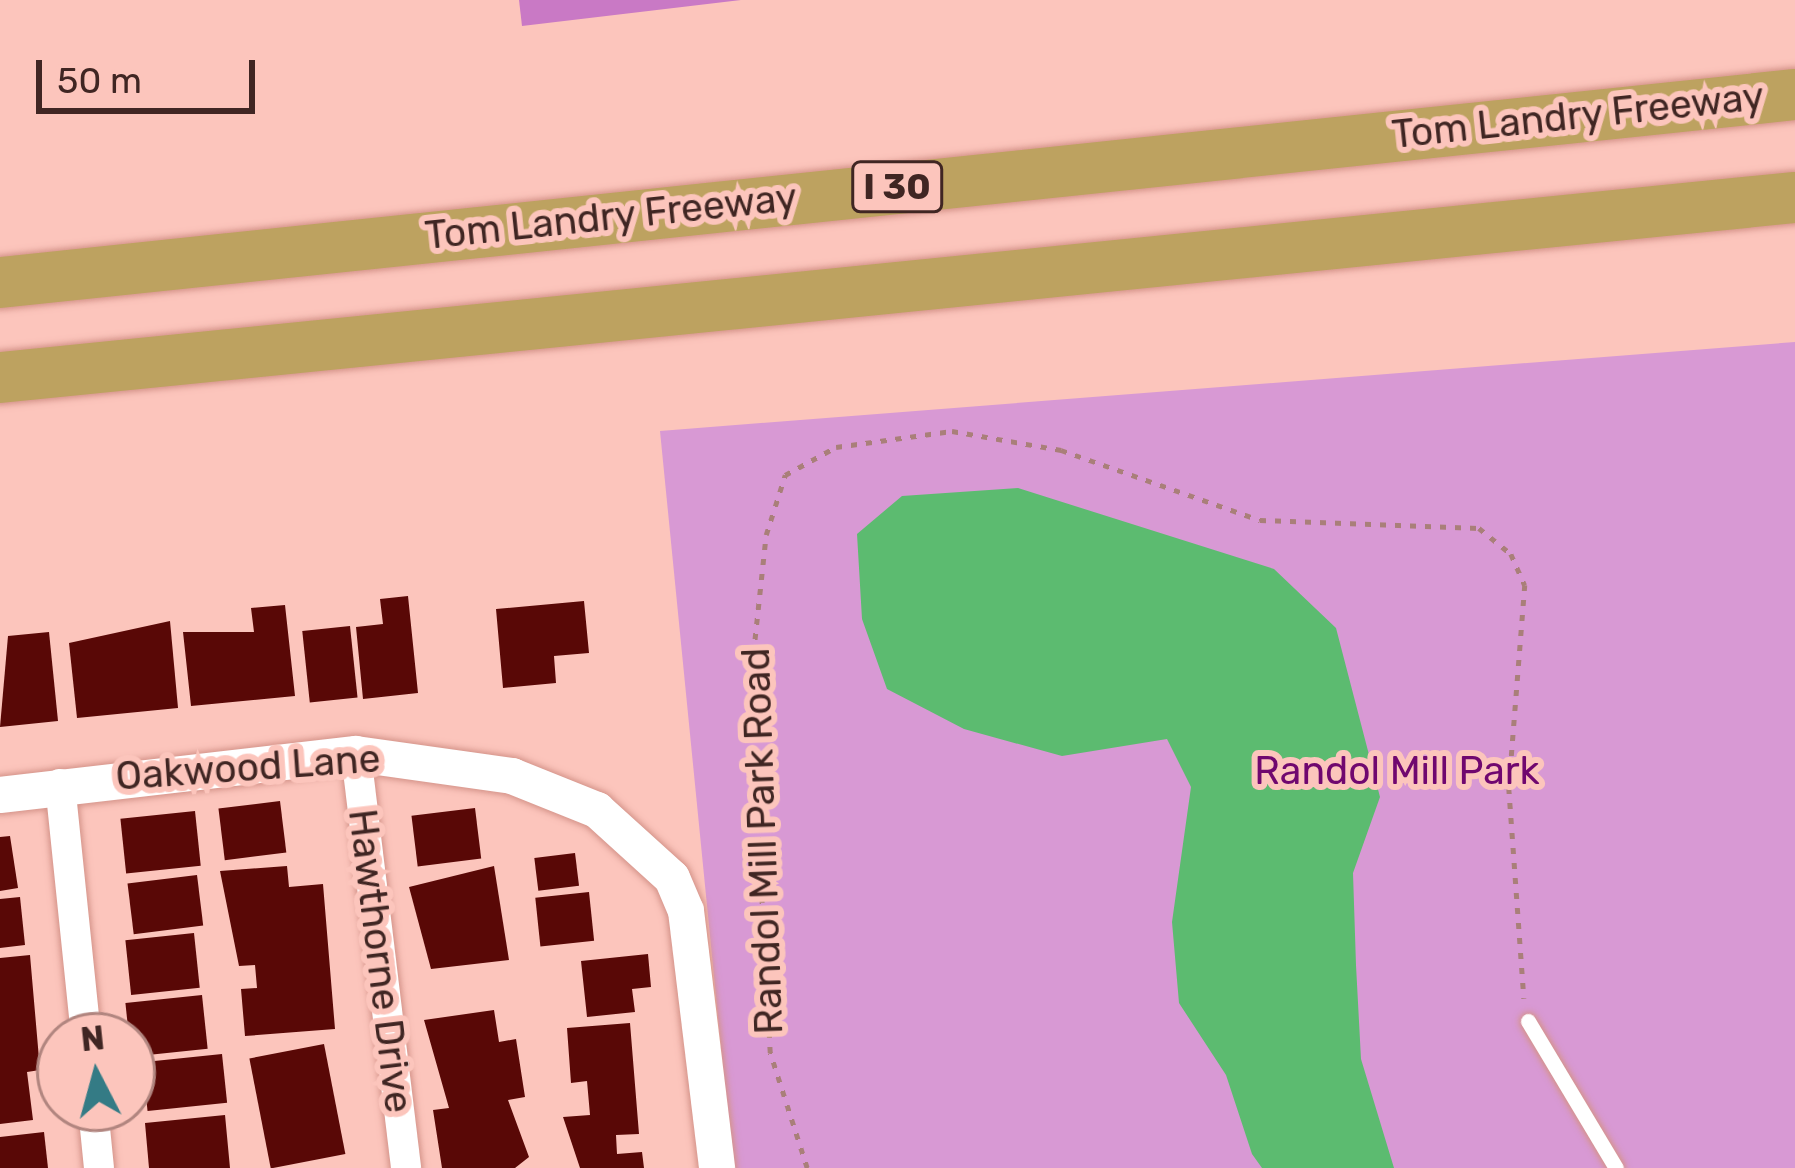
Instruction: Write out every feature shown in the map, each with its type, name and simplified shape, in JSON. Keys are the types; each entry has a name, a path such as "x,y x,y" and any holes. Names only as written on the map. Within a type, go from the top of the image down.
{"highway":[{"name":"Tom Landry Freeway","path":"0,281 1795,94"},
{"path":"0,376 1795,197"}],"street":[{"name":"Oakwood Lane","path":"0,795 60,784 356,754 451,762 558,792 673,878 696,948 718,1168"},
{"name":"Hawthorne Drive","path":"356,754 406,1168"},
{"path":"60,784 84,1012"},
{"path":"95,1132 99,1168"}],"lane":[{"path":"1528,1021 1616,1168"}],"path":[{"name":"Randol Mill Park Road","path":"806,1168 770,1054 750,684 766,536 784,476 836,447 952,431 1015,440 1259,520 1433,521 1479,528 1511,554 1525,628 1511,912 1528,1021"}],"green space":[{"name":"Randol Mill Park","path":"1795,342 1795,1168 733,1168 660,431"}],"shaded area":[{"path":"519,0 741,0 522,26"},
{"path":"1018,488 1274,569 1336,628 1380,797 1353,873 1356,965 1361,1059 1394,1168 1262,1168 1252,1154 1226,1075 1179,1003 1172,922 1191,787 1167,739 1062,756 964,729 887,689 862,619 857,534 902,496"}],"building":[{"path":"408,596 418,693 363,699 356,627 383,624 380,599"},
{"path":"584,601 589,653 554,656 556,683 503,688 496,609"},
{"path":"285,605 295,696 191,706 183,632 254,632 251,608"},
{"path":"170,621 178,708 77,718 69,643"},
{"path":"350,626 358,698 310,703 302,631"},
{"path":"49,632 58,721 0,727 8,636"},
{"path":"280,801 286,853 225,860 218,809"},
{"path":"475,808 481,859 418,866 411,816"},
{"path":"195,811 201,866 126,874 120,819"},
{"path":"10,836 18,888 0,891 0,837"},
{"path":"575,853 579,886 538,891 534,858"},
{"path":"287,866 289,887 323,884 335,1029 245,1036 241,989 257,988 255,965 239,966 220,871"},
{"path":"494,866 509,960 431,969 409,887"},
{"path":"197,875 203,926 134,934 128,884"},
{"path":"589,892 594,941 540,946 535,898"},
{"path":"20,897 25,945 0,948 0,899"},
{"path":"194,933 200,988 131,995 125,940"},
{"path":"648,954 651,987 632,989 635,1012 587,1017 581,961"},
{"path":"30,955 36,1071 27,1072 33,1120 0,1124 0,958"},
{"path":"202,995 208,1049 156,1054 156,1012 126,1012 125,1003"},
{"path":"494,1010 499,1042 516,1039 525,1097 508,1100 529,1157 515,1168 442,1168 433,1110 449,1108 424,1020"},
{"path":"630,1023 639,1134 616,1135 617,1154 642,1152 644,1168 580,1168 563,1117 590,1115 587,1081 571,1083 567,1028"},
{"path":"324,1044 345,1154 271,1168 249,1059"},
{"path":"222,1054 227,1103 156,1110 156,1061"},
{"path":"225,1115 230,1168 149,1168 146,1132 156,1132 156,1122"},
{"path":"44,1132 48,1168 0,1168 0,1137"}]}
